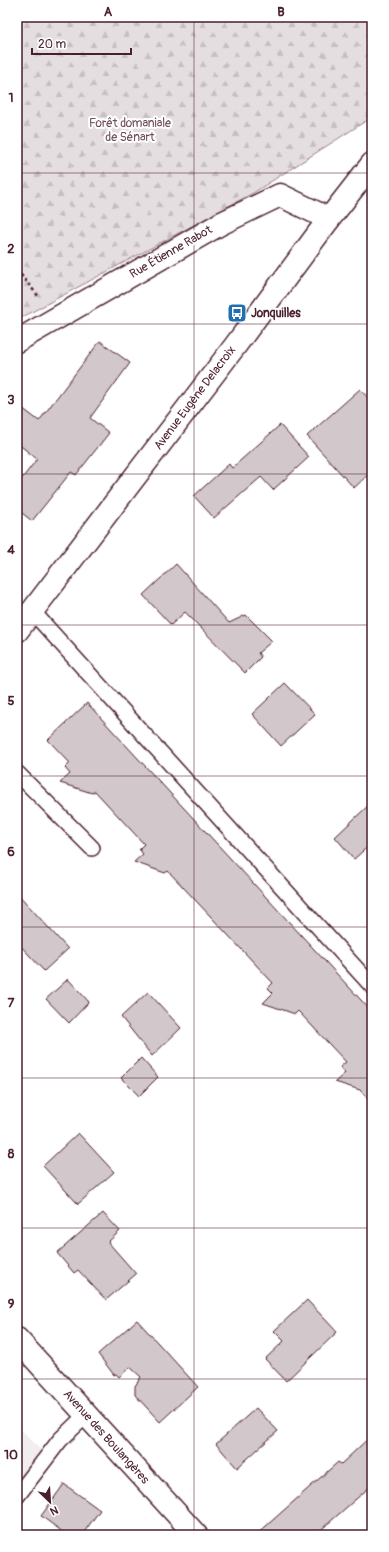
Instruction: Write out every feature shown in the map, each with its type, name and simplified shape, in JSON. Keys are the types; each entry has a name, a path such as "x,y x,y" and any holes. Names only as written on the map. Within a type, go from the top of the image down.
{"street":[{"name":"Avenue Eugène Delacroix","path":"17,632 236,346 329,219 372,164"},
{"name":"Rue Étienne Rabot","path":"17,341 222,223 280,195 329,219"},
{"name":"Avenue des Boulangères","path":"17,1339 196,1535"}],"lane":[{"path":"32,611 372,986"},
{"path":"17,773 92,848"},
{"path":"17,1496 60,1440 86,1415"}],"shaded area":[{"path":"17,1425 51,1461 17,1510"}],"green space":[{"name":"Forêt domaniale de Sénart","path":"17,17 372,17 372,117 253,193 17,320"}],"building":[{"path":"100,341 130,363 90,418 109,433 76,475 71,472 32,521 17,509 17,485 37,459 17,443 17,404 39,421"},
{"path":"360,389 372,402 372,471 354,488 307,436"},
{"path":"280,425 309,457 273,490 261,477 214,518 194,496 229,464 232,468"},
{"path":"176,564 229,623 246,615 272,641 258,653 261,657 245,673 185,612 171,625 143,595"},
{"path":"285,683 315,714 281,746 252,714"},
{"path":"87,703 372,1012 372,1104 360,1090 335,1082 345,1073 340,1067 346,1062 298,1011 295,1014 263,1003 273,993 268,988 273,983 168,871 165,873 134,862 143,854 139,849 144,844 95,791 92,793 60,783 70,774 65,768 70,763 48,740"},
{"path":"372,802 372,843 354,859 335,837"},
{"path":"17,893 68,949 44,971 17,942"},
{"path":"68,979 89,1002 69,1023 46,999"},
{"path":"148,992 181,1028 152,1056 121,1017"},
{"path":"141,1058 158,1077 139,1096 121,1078"},
{"path":"78,1133 114,1172 78,1204 43,1166"},
{"path":"103,1213 120,1231 108,1242 136,1274 106,1300 78,1270 74,1273 57,1253"},
{"path":"307,1300 337,1332 286,1381 265,1359 284,1341 274,1331"},
{"path":"137,1320 198,1387 160,1422 135,1395 135,1386 141,1377 130,1367 119,1377 116,1374 114,1375 98,1354"},
{"path":"256,1408 278,1431 237,1468 216,1444"},
{"path":"372,1435 372,1485 315,1535 256,1535 338,1462 341,1464"},
{"path":"64,1484 100,1510 82,1535 67,1535 41,1516"}],"place":[{"name":"Jonquilles","path":"237,313"}]}
